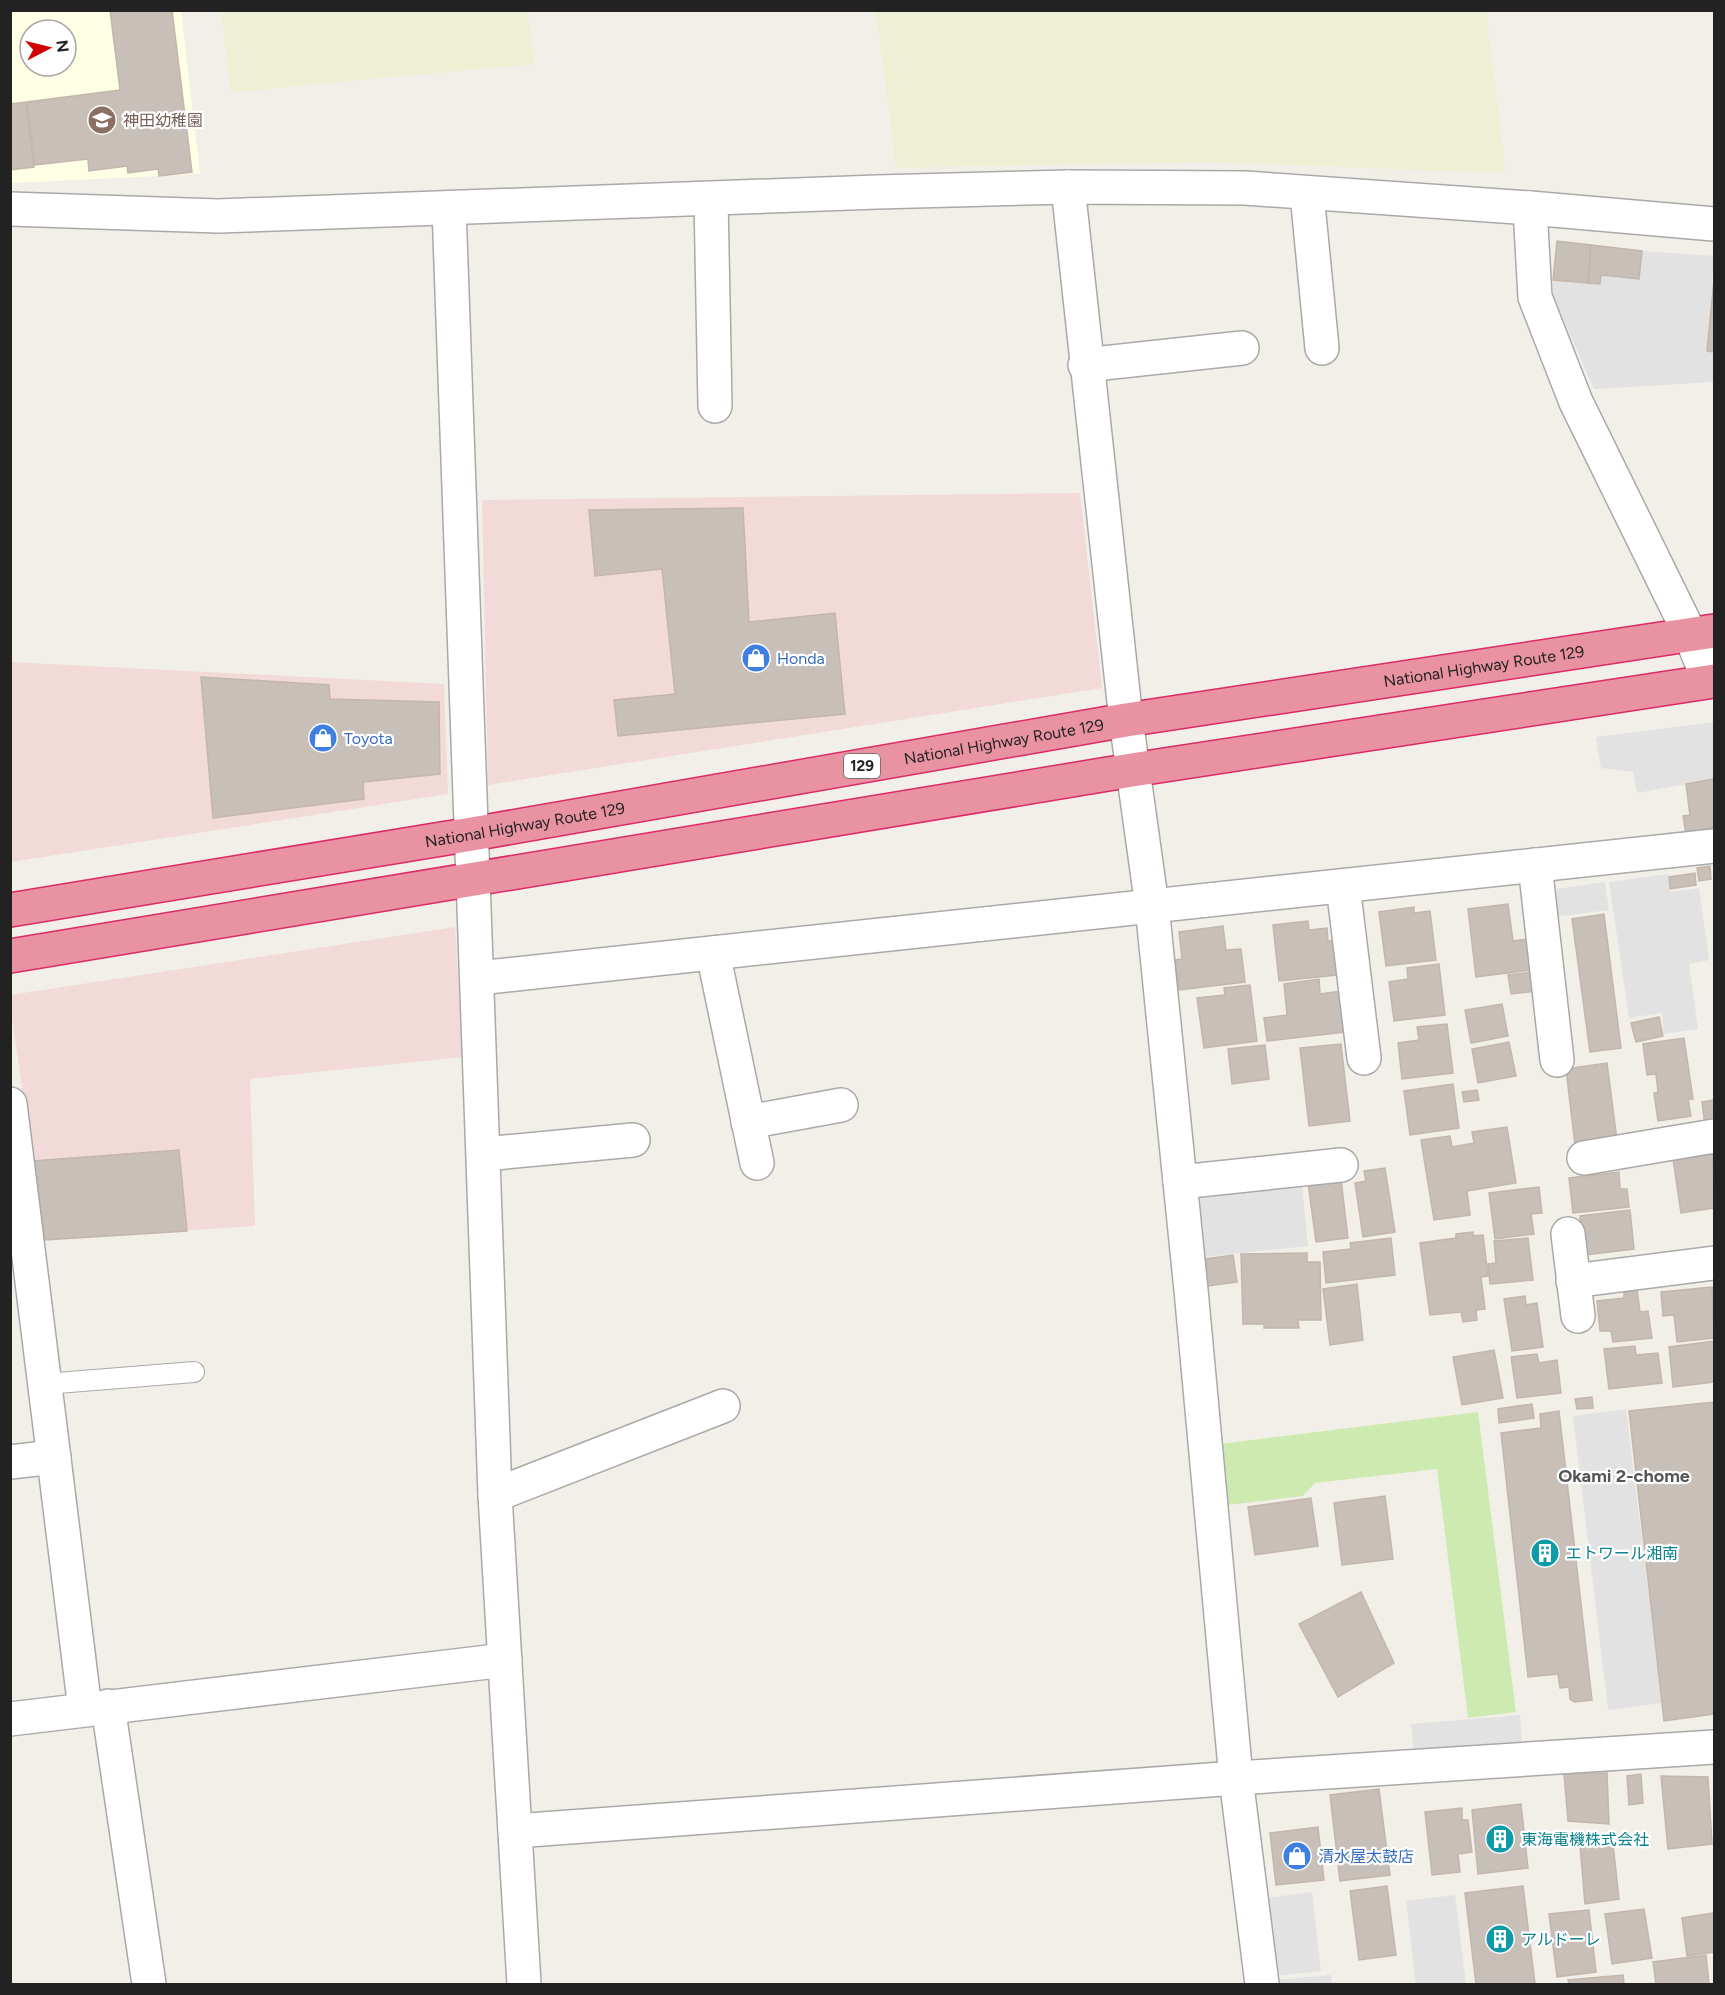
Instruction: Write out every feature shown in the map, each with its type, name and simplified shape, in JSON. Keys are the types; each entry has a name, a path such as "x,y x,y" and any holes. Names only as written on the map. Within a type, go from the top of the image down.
{"highway":[{"name":"National Highway Route 129","path":"10,910 472,834 1126,720 1702,632"},
{"path":"10,956 1132,770 1712,681"}],"street":[{"path":"1068,188 1085,365 1126,720 1152,906 1236,1778 1262,1984"},
{"path":"10,208 218,216 1068,188 1245,188 1307,195 1530,208 1714,224"},
{"path":"1307,195 1322,348"},
{"path":"711,199 715,406"},
{"path":"449,208 495,1495 524,1984"},
{"path":"1530,208 1535,297 1576,402 1702,632 1712,681"},
{"path":"1085,365 1242,348"},
{"path":"478,978 1714,846"},
{"path":"1535,865 1557,1060"},
{"path":"1343,886 1364,1058"},
{"path":"713,953 757,1163"},
{"path":"10,1104 20,1252 45,1384 54,1457 97,1708 149,1984"},
{"path":"748,1122 841,1105"},
{"path":"1584,1158 1714,1136"},
{"path":"484,1154 633,1140"},
{"path":"1180,1182 1341,1165"},
{"path":"1568,1234 1578,1316"},
{"path":"1573,1281 1714,1263"},
{"path":"495,1495 723,1406"},
{"path":"10,1462 54,1457"},
{"path":"10,1719 505,1660"},
{"path":"515,1831 1236,1778 1714,1747"}],"lane":[{"path":"45,1384 194,1372"}],"shaded area":[{"name":"神田幼稚園","path":"10,11 181,11 200,174 11,183"},
{"path":"221,11 527,11 535,64 231,92"},
{"path":"876,11 1486,11 1506,173 1203,162 896,168"},
{"path":"1642,251 1714,256 1707,351 1714,352 1714,382 1594,389 1554,298 1553,280 1601,275 1639,279"},
{"path":"1080,493 1102,688 488,785 482,500"},
{"path":"10,662 444,684 448,794 11,862"},
{"path":"1714,722 1714,779 1637,793 1633,772 1601,768 1596,737"},
{"path":"1668,874 1670,892 1699,888 1709,960 1689,964 1698,1029 1664,1034 1662,1013 1629,1018 1609,882"},
{"path":"1605,882 1609,910 1553,917 1549,890"},
{"path":"455,927 463,1057 250,1079 255,1226 45,1240 10,995"},
{"path":"1301,1174 1308,1246 1194,1258 1195,1186"},
{"path":"1626,1409 1662,1703 1608,1710 1573,1416"},
{"path":"1520,1715 1522,1743 1414,1752 1411,1724"},
{"path":"1312,1892 1321,1971 1276,1976 1266,1898"},
{"path":"1455,1895 1466,1984 1416,1984 1406,1901"},
{"path":"1331,1975 1332,1984 1275,1984 1275,1980"}],"green space":[{"path":"1478,1412 1516,1712 1468,1718 1437,1469 1315,1483 1303,1496 1227,1505 1220,1444"}],"building":[{"path":"110,10 172,10 192,172 159,176 158,169 128,173 127,166 89,171 88,159 35,165 27,102 120,90"},
{"path":"26,102 34,167 10,170 10,104"},
{"path":"1557,241 1591,245 1588,283 1553,280"},
{"path":"1591,245 1642,251 1639,279 1601,275 1600,284 1588,283"},
{"path":"1714,279 1714,352 1707,351"},
{"name":"Honda","path":"743,508 749,622 835,613 845,714 618,736 614,700 675,694 662,569 595,576 589,510"},
{"name":"Toyota","path":"201,677 329,685 330,699 439,702 440,774 363,782 364,799 213,818"},
{"path":"1714,779 1714,827 1686,834 1683,816 1690,815 1686,784"},
{"path":"1710,866 1711,879 1699,881 1697,868"},
{"path":"1695,873 1696,885 1670,889 1669,877"},
{"path":"1508,904 1513,941 1528,939 1531,970 1476,977 1468,909"},
{"path":"1414,907 1414,913 1430,911 1436,960 1386,966 1379,912"},
{"path":"1604,914 1621,1048 1590,1052 1572,919"},
{"path":"1308,921 1309,930 1327,928 1328,941 1334,941 1337,975 1279,981 1273,925"},
{"path":"1223,926 1226,950 1241,949 1245,982 1179,990 1175,960 1182,959 1179,932"},
{"path":"1439,964 1445,1015 1394,1021 1389,982 1408,979 1407,968"},
{"path":"1534,972 1536,991 1511,994 1508,975"},
{"path":"1319,979 1320,994 1341,991 1345,1032 1267,1041 1264,1018 1287,1015 1284,984"},
{"path":"1250,985 1257,1041 1204,1048 1197,998 1225,995 1224,988"},
{"path":"1502,1004 1508,1036 1471,1043 1465,1010"},
{"path":"1659,1017 1663,1036 1636,1042 1631,1023"},
{"path":"1447,1024 1453,1073 1402,1079 1398,1043 1419,1040 1417,1027"},
{"path":"1684,1038 1693,1099 1688,1099 1691,1116 1658,1121 1654,1093 1658,1092 1656,1074 1647,1075 1643,1044"},
{"path":"1509,1042 1516,1076 1478,1083 1472,1049"},
{"path":"1341,1044 1350,1121 1309,1126 1300,1048"},
{"path":"1265,1045 1269,1079 1232,1084 1228,1049"},
{"path":"1607,1063 1617,1140 1575,1145 1566,1069"},
{"path":"1453,1084 1459,1128 1410,1135 1404,1091"},
{"path":"1477,1090 1479,1100 1464,1102 1462,1092"},
{"path":"1714,1100 1714,1123 1705,1125 1702,1102"},
{"path":"1507,1127 1516,1183 1467,1191 1470,1215 1434,1220 1421,1140 1450,1136 1452,1147 1474,1143 1472,1132"},
{"path":"179,1150 187,1231 45,1240 33,1161"},
{"path":"1713,1153 1714,1208 1681,1213 1673,1159"},
{"path":"1385,1168 1395,1232 1363,1237 1355,1183 1366,1181 1364,1171"},
{"path":"1619,1172 1620,1189 1627,1189 1629,1207 1573,1213 1569,1178"},
{"path":"1341,1179 1348,1238 1316,1242 1308,1183"},
{"path":"1539,1187 1542,1213 1531,1214 1534,1234 1495,1239 1489,1193"},
{"path":"1630,1210 1634,1249 1585,1255 1580,1216"},
{"path":"1473,1232 1473,1236 1483,1235 1488,1276 1481,1277 1485,1309 1476,1310 1477,1320 1463,1322 1461,1312 1430,1315 1420,1243 1456,1238 1456,1234"},
{"path":"1391,1238 1395,1275 1326,1283 1323,1252 1351,1249 1350,1243"},
{"path":"1528,1238 1533,1280 1490,1284 1488,1264 1496,1263 1494,1241"},
{"path":"1307,1253 1307,1262 1320,1262 1321,1320 1298,1320 1299,1328 1264,1328 1264,1324 1243,1324 1241,1254"},
{"path":"1233,1255 1237,1282 1201,1287 1198,1260"},
{"path":"1357,1284 1363,1340 1330,1345 1323,1289"},
{"path":"1712,1287 1714,1338 1677,1342 1674,1315 1663,1316 1661,1292"},
{"path":"1637,1290 1640,1312 1648,1311 1652,1338 1613,1342 1611,1331 1600,1331 1597,1301 1624,1298 1624,1292"},
{"path":"1525,1296 1526,1305 1537,1303 1543,1347 1512,1351 1504,1299"},
{"path":"1714,1341 1714,1382 1673,1387 1669,1347"},
{"path":"1635,1346 1636,1355 1658,1353 1662,1383 1609,1389 1604,1349"},
{"path":"1494,1350 1503,1398 1462,1405 1453,1357"},
{"path":"1537,1354 1539,1363 1557,1360 1561,1393 1517,1398 1511,1357"},
{"path":"1592,1397 1593,1408 1577,1409 1575,1399"},
{"path":"1714,1402 1714,1714 1664,1721 1629,1411"},
{"path":"1532,1404 1534,1418 1499,1423 1498,1409"},
{"name":"エトワール湘南","path":"1559,1411 1592,1700 1574,1702 1570,1699 1569,1687 1560,1688 1558,1674 1528,1677 1501,1433 1541,1428 1540,1414"},
{"path":"1385,1496 1393,1559 1342,1565 1334,1503"},
{"path":"1311,1498 1318,1546 1255,1555 1248,1507"},
{"path":"1361,1592 1394,1663 1338,1697 1299,1624"},
{"path":"1607,1773 1609,1824 1568,1821 1564,1774"},
{"path":"1641,1774 1643,1803 1629,1805 1627,1776"},
{"path":"1661,1776 1708,1777 1712,1844 1668,1849"},
{"path":"1379,1789 1390,1875 1340,1881 1330,1795"},
{"name":"東海電機株式会社","path":"1521,1804 1528,1868 1478,1874 1472,1810"},
{"path":"1462,1808 1462,1820 1468,1820 1472,1852 1458,1854 1460,1872 1432,1875 1425,1812"},
{"name":"清水屋太鼓店","path":"1318,1827 1324,1880 1276,1885 1270,1833"},
{"path":"1613,1844 1619,1899 1585,1904 1580,1845"},
{"path":"1387,1886 1396,1955 1359,1960 1350,1891"},
{"name":"アルドーレ","path":"1523,1886 1535,1984 1476,1984 1465,1893"},
{"path":"1644,1909 1652,1958 1612,1964 1605,1914"},
{"path":"1589,1910 1596,1972 1557,1977 1549,1914"},
{"path":"1714,1913 1714,1952 1687,1956 1682,1918"},
{"path":"1706,1955 1709,1984 1656,1984 1653,1962"},
{"path":"1623,1975 1624,1984 1569,1984 1568,1980"}],"place":[{"name":"神田幼稚園","path":"102,120"},
{"name":"Honda","path":"756,658"},
{"name":"Toyota","path":"323,738"},
{"name":"エトワール湘南","path":"1545,1553"},
{"name":"東海電機株式会社","path":"1500,1839"},
{"name":"清水屋太鼓店","path":"1297,1856"},
{"name":"アルドーレ","path":"1500,1939"}],"district":[{"name":"Okami 2-chome","path":"1624,1476"}]}
